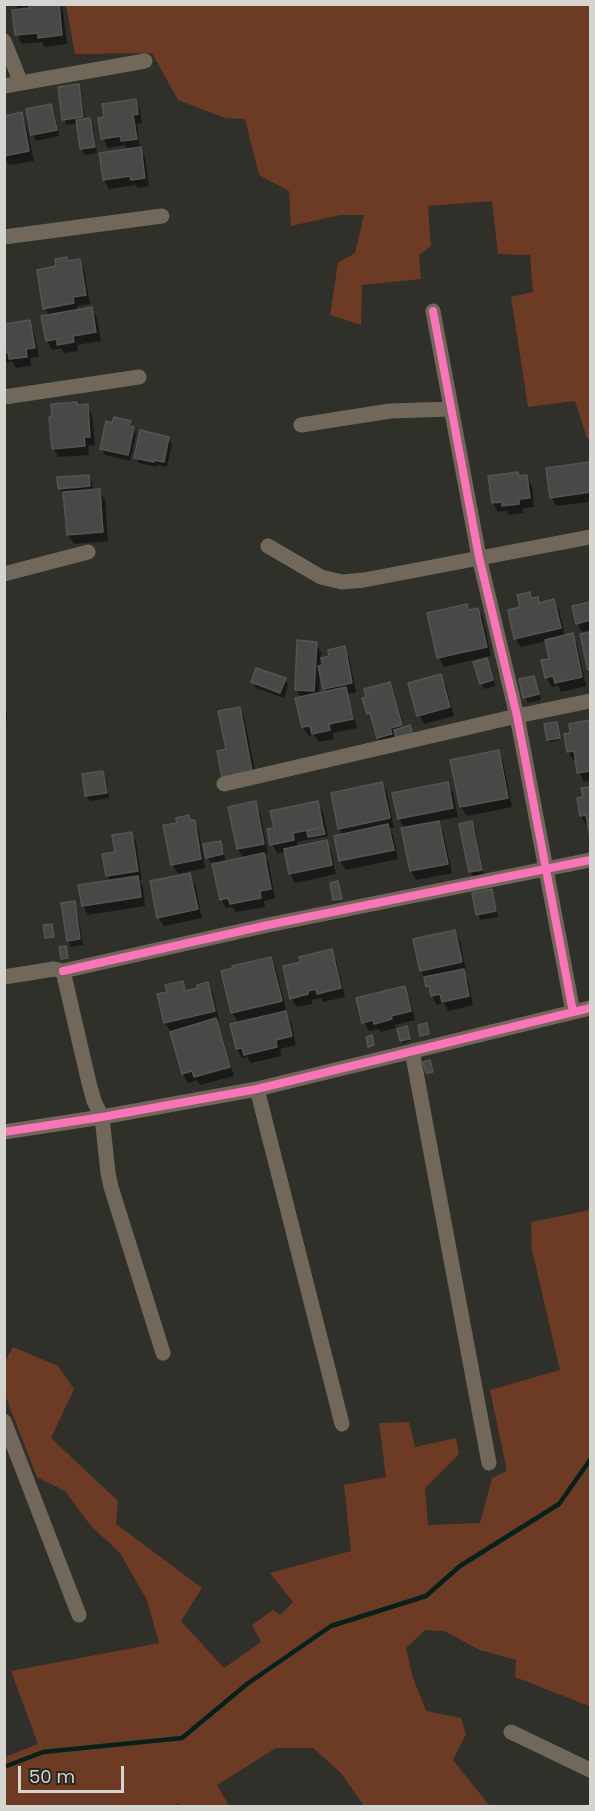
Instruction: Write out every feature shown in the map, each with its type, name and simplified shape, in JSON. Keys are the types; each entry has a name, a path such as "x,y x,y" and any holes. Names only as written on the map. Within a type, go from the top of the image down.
{"street":[{"path":"4,41 21,83"},
{"path":"4,86 146,62"},
{"path":"4,237 162,216"},
{"path":"433,311 479,557 517,716 573,1012"},
{"path":"4,397 139,377"},
{"path":"301,425 390,411 451,409"},
{"path":"268,546 321,577 342,582 364,580 591,537"},
{"path":"4,574 88,552"},
{"path":"224,784 591,701"},
{"path":"4,977 54,969 63,970 268,925 546,868 591,861"},
{"path":"63,970 88,1083 102,1117 111,1187 162,1353"},
{"path":"4,1132 257,1089 591,1008"},
{"path":"412,1051 489,1463"},
{"path":"257,1089 342,1425"},
{"path":"4,1421 79,1615"},
{"path":"511,1732 591,1770"}],"shaded area":[{"path":"66,5 590,5 590,439 587,438 575,401 528,407 511,297 533,292 530,255 498,254 492,201 428,206 431,246 419,255 421,279 362,285 361,325 330,315 338,263 355,253 364,215 340,215 291,226 289,191 259,175 245,119 225,118 178,100 152,53 75,54"},
{"path":"590,1210 589,1706 515,1677 516,1660 480,1650 444,1631 425,1630 406,1648 412,1675 426,1711 461,1718 466,1734 453,1760 489,1805 487,1806 364,1806 341,1773 313,1748 276,1748 217,1785 229,1806 181,1806 178,1803 174,1806 5,1806 5,1757 38,1744 11,1671 159,1643 147,1600 120,1553 91,1526 65,1491 37,1477 5,1395 5,1361 13,1347 58,1366 74,1389 51,1438 118,1501 116,1524 202,1588 181,1621 224,1668 261,1642 252,1625 273,1610 280,1615 293,1602 270,1573 351,1551 344,1485 386,1477 379,1423 409,1422 415,1447 456,1438 459,1454 425,1488 428,1525 480,1523 492,1478 507,1471 490,1390 560,1370 532,1250 531,1222"}],"building":[{"path":"29,4 59,4 62,35 38,38 38,33 15,35 12,10 29,8"},
{"path":"79,84 83,117 62,120 58,87"},
{"path":"136,99 138,114 133,115 137,139 121,141 121,136 101,139 98,118 104,117 102,104"},
{"path":"51,104 57,130 31,135 26,109"},
{"path":"22,112 29,151 4,156 4,116"},
{"path":"90,118 95,147 80,149 76,120"},
{"path":"141,147 145,178 131,180 130,176 103,180 99,153"},
{"path":"67,257 67,261 80,259 86,295 73,297 74,303 43,309 37,270 56,266 55,259"},
{"path":"92,307 96,332 73,336 74,342 57,345 57,339 46,341 41,316"},
{"path":"30,320 35,348 26,349 27,357 9,359 8,352 4,353 4,324"},
{"path":"77,402 77,405 88,404 90,437 84,437 85,446 52,449 49,417 52,417 51,404"},
{"path":"114,417 131,421 129,426 134,427 128,455 100,449 106,421 112,423"},
{"path":"140,430 169,437 164,462 134,458"},
{"path":"590,462 590,492 550,498 546,468"},
{"path":"518,472 519,476 527,475 530,498 519,499 519,504 502,506 502,502 492,503 488,476"},
{"path":"89,475 90,486 58,489 57,477"},
{"path":"100,489 103,532 67,535 63,492"},
{"path":"530,592 531,598 538,597 539,603 554,599 561,628 514,639 508,610 520,607 517,595"},
{"path":"590,602 590,620 576,624 572,606"},
{"path":"467,604 468,610 478,608 487,647 437,658 427,613"},
{"path":"590,632 590,669 588,670 580,634"},
{"path":"573,633 582,677 555,683 553,676 545,678 541,660 549,659 545,640"},
{"path":"297,640 317,642 314,691 295,690"},
{"path":"345,646 352,683 323,689 318,666 323,665 321,658 329,656 328,650"},
{"path":"487,658 493,680 480,684 473,662"},
{"path":"256,668 286,678 280,693 251,682"},
{"path":"441,674 450,707 417,716 408,683"},
{"path":"534,676 539,694 523,698 519,679"},
{"path":"390,682 402,725 390,728 392,734 377,738 370,713 367,714 362,698 366,697 364,689"},
{"path":"346,687 353,719 329,724 330,730 312,734 310,726 302,727 295,698"},
{"path":"240,707 252,771 222,777 217,751 226,749 218,711"},
{"path":"590,720 590,771 577,773 574,751 567,752 564,734 570,733 569,724"},
{"path":"557,722 560,738 547,740 544,724"},
{"path":"410,725 414,738 397,743 394,730"},
{"path":"499,750 508,798 460,807 450,760"},
{"path":"103,771 107,793 85,796 82,774"},
{"path":"382,782 390,818 338,829 331,793"},
{"path":"448,782 453,808 398,819 392,793"},
{"path":"590,787 590,837 586,815 580,816 577,798 583,797 581,788"},
{"path":"256,801 264,844 237,849 228,807"},
{"path":"318,801 323,827 293,833 294,840 270,845 267,829 274,828 270,811"},
{"path":"189,815 190,820 195,820 201,859 171,865 163,825 177,823 176,818"},
{"path":"439,821 448,864 410,871 401,828"},
{"path":"472,821 482,870 469,872 459,824"},
{"path":"388,824 394,850 339,861 334,836"},
{"path":"323,827 325,834 308,837 307,831"},
{"path":"132,832 138,871 106,876 102,854 115,852 112,835"},
{"path":"327,840 332,865 289,874 284,849"},
{"path":"221,841 223,854 206,858 203,844"},
{"path":"264,853 271,889 260,891 261,898 230,904 228,898 220,900 212,864"},
{"path":"190,873 198,909 157,918 150,881"},
{"path":"138,876 141,897 82,906 78,885"},
{"path":"338,881 342,899 333,900 330,883"},
{"path":"492,889 496,911 476,915 472,893"},
{"path":"75,901 80,939 67,941 61,903"},
{"path":"52,924 54,937 45,938 43,925"},
{"path":"455,930 462,962 420,971 413,939"},
{"path":"66,946 68,958 61,959 59,947"},
{"path":"332,949 341,988 317,994 316,989 290,999 283,966 301,962 299,957"},
{"path":"271,957 282,1001 231,1013 221,971 233,968 232,966"},
{"path":"464,969 469,996 442,1002 440,994 431,996 424,977"},
{"path":"183,981 185,991 198,988 197,985 208,982 215,1011 164,1023 157,994 167,992 165,985"},
{"path":"405,986 411,1011 391,1016 392,1019 374,1024 373,1020 362,1023 356,998"},
{"path":"286,1011 292,1036 276,1040 277,1047 244,1055 242,1048 236,1049 230,1024"},
{"path":"216,1018 230,1067 194,1077 192,1071 182,1074 170,1032"},
{"path":"427,1023 429,1034 420,1036 418,1025"},
{"path":"407,1026 410,1039 400,1041 397,1029"},
{"path":"372,1035 374,1045 368,1047 366,1037"},
{"path":"430,1060 433,1072 426,1073 423,1062"}],"waterway":[{"path":"4,1767 43,1752 182,1738 247,1684 331,1626 426,1596 460,1566 559,1504 590,1460"}],"cycle path":[{"path":"433,311 479,557 517,716 573,1012"},
{"path":"63,971 268,925 590,860"},
{"path":"4,1132 257,1089 590,1008"}]}
